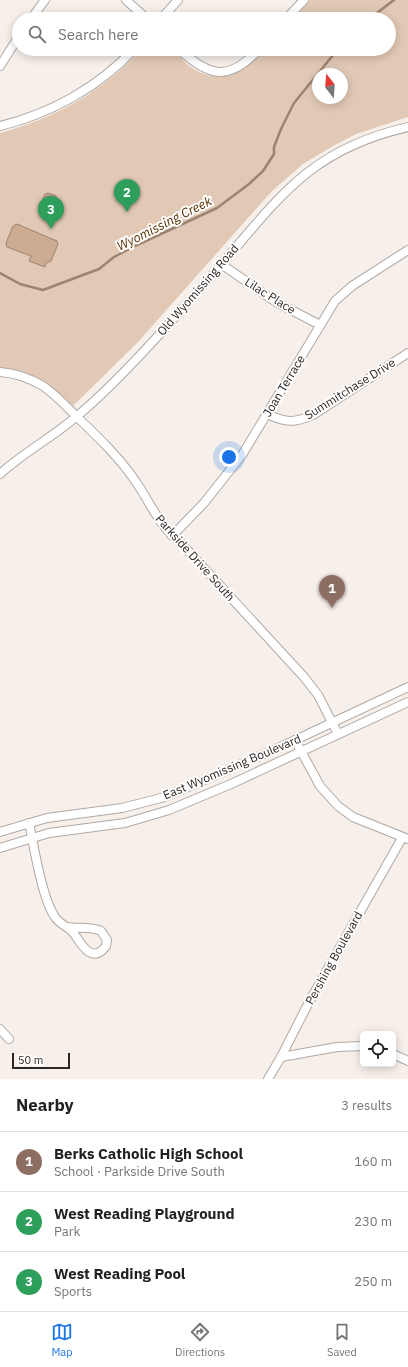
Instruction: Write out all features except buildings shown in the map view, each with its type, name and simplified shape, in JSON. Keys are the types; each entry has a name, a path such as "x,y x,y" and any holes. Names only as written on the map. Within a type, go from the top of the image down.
{"street":[{"path":"36,12 44,0"},
{"path":"126,0 139,12"},
{"path":"167,12 178,0"},
{"path":"293,12 304,0"},
{"path":"0,66 12,47"},
{"path":"0,126 28,119 48,110 80,92 113,68 126,56"},
{"path":"186,56 201,68 220,72 239,67 251,56"},
{"name":"Old Wyomissing Road","path":"0,474 26,452 77,417 149,346 276,200 311,169 326,158 362,140 408,127"},
{"name":"Joan Terrace","path":"172,536 221,483 242,455 331,307 347,290 408,250"},
{"name":"Lilac Place","path":"221,264 276,302 320,325"},
{"name":"Summitchase Drive","path":"267,414 284,421 296,422 313,415 408,353"},
{"name":"Parkside Drive South","path":"0,372 25,377 42,386 60,399 94,433 131,475 154,513 172,536 304,677 318,695 338,734"},
{"name":"East Wyomissing Boulevard","path":"0,832 61,815 122,808 165,797 295,740 408,687"},
{"name":"East Wyomissing Boulevard","path":"0,848 32,837 73,829 125,823 192,802 408,702"},
{"path":"295,740 300,752 320,786 338,806 353,817 405,839"},
{"path":"29,823 49,906 55,918 72,931 85,950 89,953 100,952 106,946 107,940 101,930 91,928 75,929 67,927"},
{"name":"Pershing Boulevard","path":"268,1079 309,1002 405,839"},
{"path":"0,1029 9,1039"},
{"path":"281,1057 336,1047 360,1046"},
{"path":"396,1055 408,1061"}],"shaded area":[{"path":"310,0 408,0 408,117 356,134 303,164 272,191 138,342 73,406 48,386 31,376 22,372 0,368 0,133 40,120 77,102 111,78 135,56 179,56 188,65 199,72 210,76 230,75 248,65 259,56 396,56 396,12 299,12"},
{"path":"48,193 56,196 57,199 51,213 49,214 40,210 45,194"},
{"path":"17,224 57,241 58,244 51,261 46,263 45,267 29,261 31,256 7,247 6,243 13,226"}],"waterway":[{"name":"Wyomissing Creek","path":"378,12 394,0"},
{"name":"Wyomissing Creek","path":"0,273 20,284 43,290 99,269 114,257 135,246 217,208 249,184 263,171 274,154 274,147 281,129 294,103 332,56"}],"place":[{"name":"West Reading Playground","path":"127,212"},
{"name":"West Reading Pool","path":"51,229"},
{"name":"Berks Catholic High School","path":"332,608"}]}
